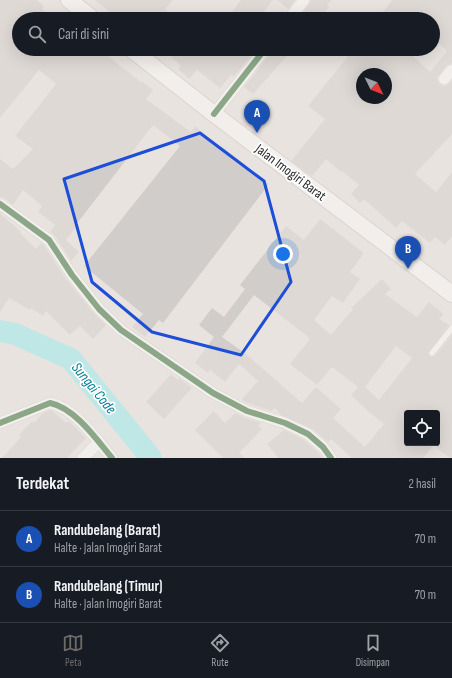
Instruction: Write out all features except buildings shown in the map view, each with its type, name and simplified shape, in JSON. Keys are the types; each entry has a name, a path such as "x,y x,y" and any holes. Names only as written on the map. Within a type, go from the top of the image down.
{"main road":[{"path":"69,0 84,12"},
{"name":"Jalan Imogiri Barat","path":"140,56 214,114 452,294"}],"street":[{"path":"295,12 304,0"},
{"path":"214,114 260,56"},
{"path":"444,80 452,70"},
{"path":"2,209 49,240 72,275 95,304 121,330 212,393 246,410 285,423 308,434 323,447 331,458"},
{"path":"0,423 50,404 54,404 67,410 76,418 112,458"},
{"path":"0,433 14,418"},
{"path":"83,458 99,442"}],"lane":[{"path":"432,353 452,328"}],"highlighted area":[{"path":"200,133 264,181 291,282 241,355 152,332 92,282 64,179"}],"waterway":[{"name":"Sungai Code","path":"0,331 15,334 71,359 151,458"}],"cycle path":[{"path":"214,114 260,56"},
{"path":"0,204 49,240 72,275 99,309 121,330 213,393 247,411 285,423 308,434 323,447 331,458"},
{"path":"0,423 50,403 59,406 77,418 112,458"}],"place":[{"name":"Randubelang (Barat)","path":"257,133"},
{"name":"Randubelang (Timur)","path":"408,269"}]}
